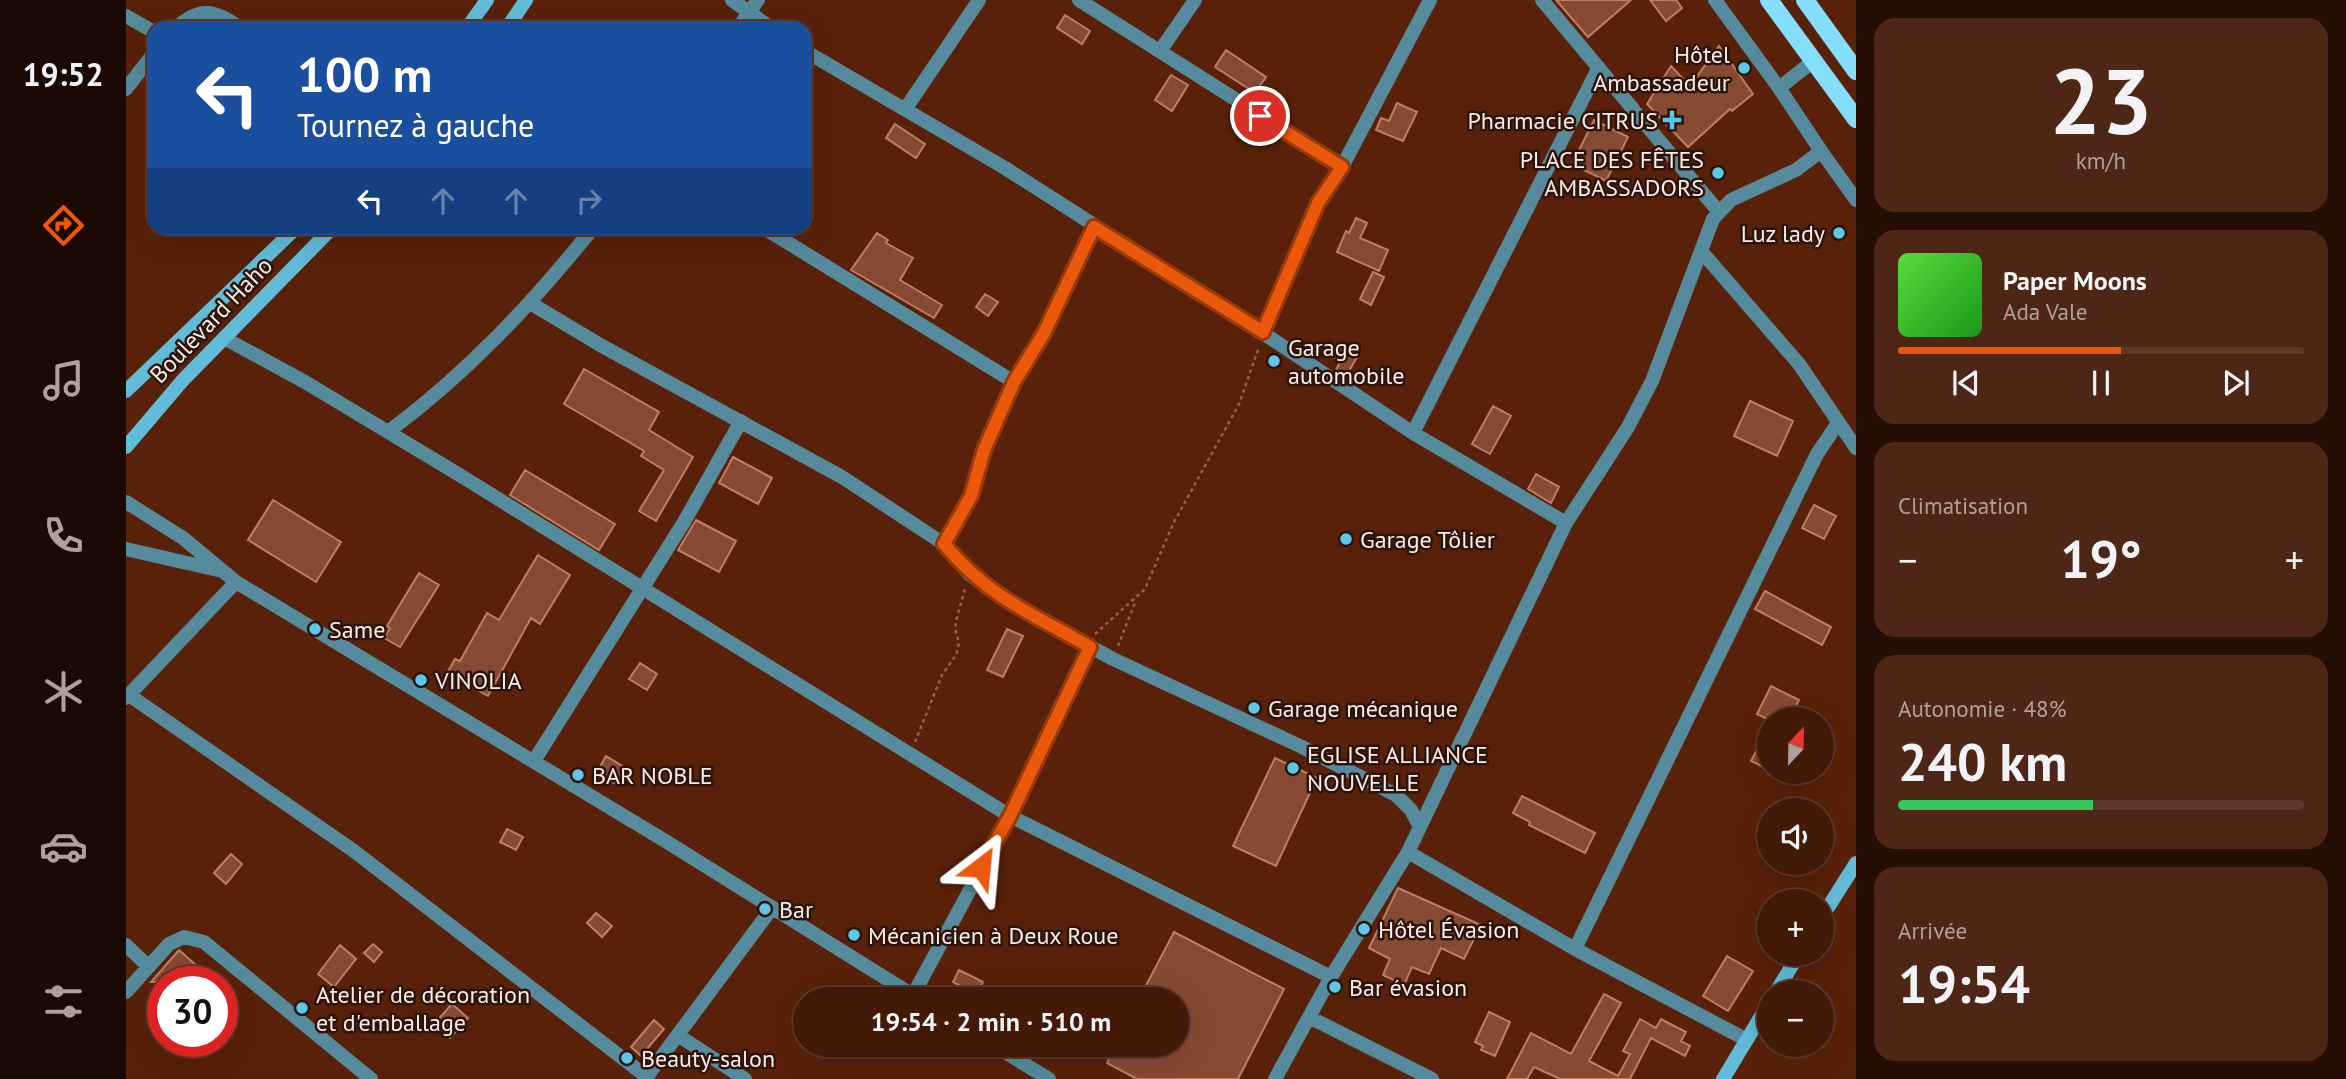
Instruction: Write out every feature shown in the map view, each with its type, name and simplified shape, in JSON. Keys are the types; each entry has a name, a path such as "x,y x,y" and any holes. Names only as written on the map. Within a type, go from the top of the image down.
{"main road":[{"path":"472,21 487,0"},
{"path":"512,21 526,0"},
{"path":"1769,0 1856,119"},
{"path":"1805,0 1856,71"},
{"name":"Boulevard Haho","path":"126,391 289,235"},
{"name":"Boulevard Haho","path":"126,447 149,416 325,235"},
{"path":"1834,898 1856,863"},
{"path":"1723,1079 1757,1023"}],"street":[{"path":"732,0 761,21"},
{"path":"743,21 758,0"},
{"path":"906,108 979,0"},
{"path":"1079,0 1342,167"},
{"path":"1160,51 1195,0"},
{"path":"1263,332 1318,203 1342,167 1430,0"},
{"path":"1542,0 1718,211"},
{"path":"1715,0 1856,200"},
{"path":"184,21 208,6 230,21"},
{"path":"126,16 147,28"},
{"path":"812,55 1005,168 1263,332 1413,433 1566,523"},
{"path":"126,89 147,62"},
{"path":"1779,88 1812,62"},
{"path":"1413,433 1598,69"},
{"path":"1275,1079 1331,977 1408,852 1566,523 1622,438 1652,381 1718,211 1749,189 1796,170 1821,151"},
{"path":"944,544 971,496 984,450 1014,382 1044,333 1094,227"},
{"path":"388,432 471,363 530,303 587,235"},
{"path":"775,235 1014,382"},
{"path":"1701,251 1799,364 1856,448"},
{"path":"530,303 602,346 842,477 944,544 971,575 995,594 1113,659 1370,780 1396,795 1411,810 1420,827"},
{"path":"225,338 388,432 1010,816 1331,977"},
{"path":"534,761 684,522 741,421"},
{"path":"1575,949 1817,454 1838,423"},
{"path":"126,502 183,538 219,571 236,582 534,761 900,987"},
{"path":"126,549 219,571"},
{"path":"236,582 127,697 354,851 646,1078 772,908"},
{"path":"921,987 1010,816 1090,647"},
{"path":"1408,852 1575,949 1747,1040"},
{"path":"150,966 169,944 184,937 204,942 233,966"},
{"path":"126,945 148,966"},
{"path":"126,992 147,969"},
{"path":"238,970 371,1079"},
{"path":"1309,1017 1432,1079"},
{"path":"679,1036 745,1079"},
{"path":"1013,1057 1049,1079"}],"path":[{"path":"1090,647 1096,630 1145,589 1173,524 1239,404 1263,332"},
{"path":"910,754 942,675 956,655 959,643 955,628 957,617 971,575"},
{"path":"1113,659 1138,597"}],"building":[{"path":"1556,0 1631,0 1588,37"},
{"path":"1650,0 1676,0 1682,8 1666,21"},
{"path":"1065,15 1090,31 1082,44 1057,28"},
{"path":"1719,46 1753,94 1732,111 1730,109 1688,147 1647,104 1671,66 1690,86"},
{"path":"1226,50 1266,77 1255,93 1215,67"},
{"path":"1171,75 1188,85 1172,111 1155,100"},
{"path":"1397,103 1417,112 1403,141 1376,130 1381,118 1389,121"},
{"path":"1594,120 1628,137 1606,181 1572,164"},
{"path":"895,124 925,144 916,158 886,138"},
{"path":"1356,218 1367,223 1360,238 1388,250 1379,271 1337,252 1346,231 1349,233"},
{"path":"877,233 888,240 886,243 913,258 900,280 942,305 934,318 851,270"},
{"path":"1373,272 1384,277 1371,305 1360,299"},
{"path":"985,294 998,302 988,316 976,307"},
{"path":"1336,345 1357,357 1346,376 1336,370 1340,362 1330,355"},
{"path":"584,369 659,412 649,430 693,457 656,521 639,511 664,470 641,456 644,451 564,404"},
{"path":"1750,401 1793,421 1777,456 1734,436"},
{"path":"1493,406 1511,416 1490,454 1472,444"},
{"path":"733,457 772,478 758,504 719,483"},
{"path":"525,470 615,524 599,550 510,495"},
{"path":"1536,474 1559,487 1551,503 1528,489"},
{"path":"273,500 341,542 316,582 248,540"},
{"path":"1814,505 1836,516 1824,539 1802,528"},
{"path":"696,520 736,541 719,572 678,550"},
{"path":"538,555 570,575 540,624 531,618 488,696 447,673 455,659 460,661 487,613 499,620"},
{"path":"419,573 439,585 400,647 384,638 390,628 387,626"},
{"path":"1765,591 1831,627 1822,645 1755,609"},
{"path":"1007,629 1023,636 1003,677 987,670"},
{"path":"640,663 657,674 647,690 629,679"},
{"path":"1771,686 1799,700 1795,707 1760,707"},
{"path":"1757,749 1757,764 1751,761"},
{"path":"606,756 624,767 614,783 597,772"},
{"path":"1275,758 1317,778 1276,866 1233,846"},
{"path":"1522,796 1595,833 1585,853 1529,825 1530,822 1513,813"},
{"path":"507,829 523,837 516,850 500,842"},
{"path":"231,854 242,864 226,884 214,873"},
{"path":"1398,888 1481,925 1464,959 1441,948 1429,974 1412,967 1404,985 1383,975 1390,959 1369,948"},
{"path":"596,913 612,926 602,937 587,923"},
{"path":"1174,932 1284,989 1238,1079 1137,1079 1107,1063 1110,1057 1189,1057 1189,987 1145,987"},
{"path":"373,944 382,952 374,962 364,953"},
{"path":"340,945 356,959 334,987 318,974"},
{"path":"179,950 197,966 165,966"},
{"path":"1727,956 1753,971 1728,1011 1703,996"},
{"path":"959,970 983,982 980,987 963,987 953,982"},
{"path":"1604,994 1621,1003 1589,1061 1618,1076 1630,1054 1623,1051 1640,1019 1656,1028 1661,1019 1686,1032 1681,1041 1690,1046 1685,1056 1651,1038 1630,1079 1560,1079 1534,1067 1527,1079 1507,1079 1531,1033 1571,1054"},
{"path":"452,1004 468,1018 450,1038 434,1024"},
{"path":"1489,1012 1510,1022 1495,1056 1481,1050 1483,1046 1475,1042"},
{"path":"654,1020 664,1029 641,1056 631,1047"}],"place":[{"name":"Hôtel Ambassadeur","path":"1744,68"},
{"name":"Pharmacie CITRUS","path":"1672,120"},
{"name":"PLACE DES FÊTES AMBASSADORS","path":"1718,173"},
{"name":"Luz lady","path":"1839,233"},
{"name":"Garage automobile","path":"1274,361"},
{"name":"Garage Tôlier","path":"1346,539"},
{"name":"Same","path":"315,629"},
{"name":"VINOLIA","path":"421,680"},
{"name":"Garage mécanique","path":"1254,708"},
{"name":"EGLISE ALLIANCE NOUVELLE","path":"1293,768"},
{"name":"BAR NOBLE","path":"578,775"},
{"name":"Bar","path":"765,909"},
{"name":"Hôtel Évasion","path":"1364,929"},
{"name":"Mécanicien à Deux Roue","path":"854,935"},
{"name":"Bar évasion","path":"1335,987"},
{"name":"Atelier de décoration et d'emballage","path":"302,1008"},
{"name":"Beauty-salon","path":"627,1058"}],"route":[{"path":"981,867 1010,816 1090,647 995,594 971,575 944,544 971,496 984,450 1014,382 1044,333 1094,227 1263,332 1318,203 1342,167 1260,116"}]}
